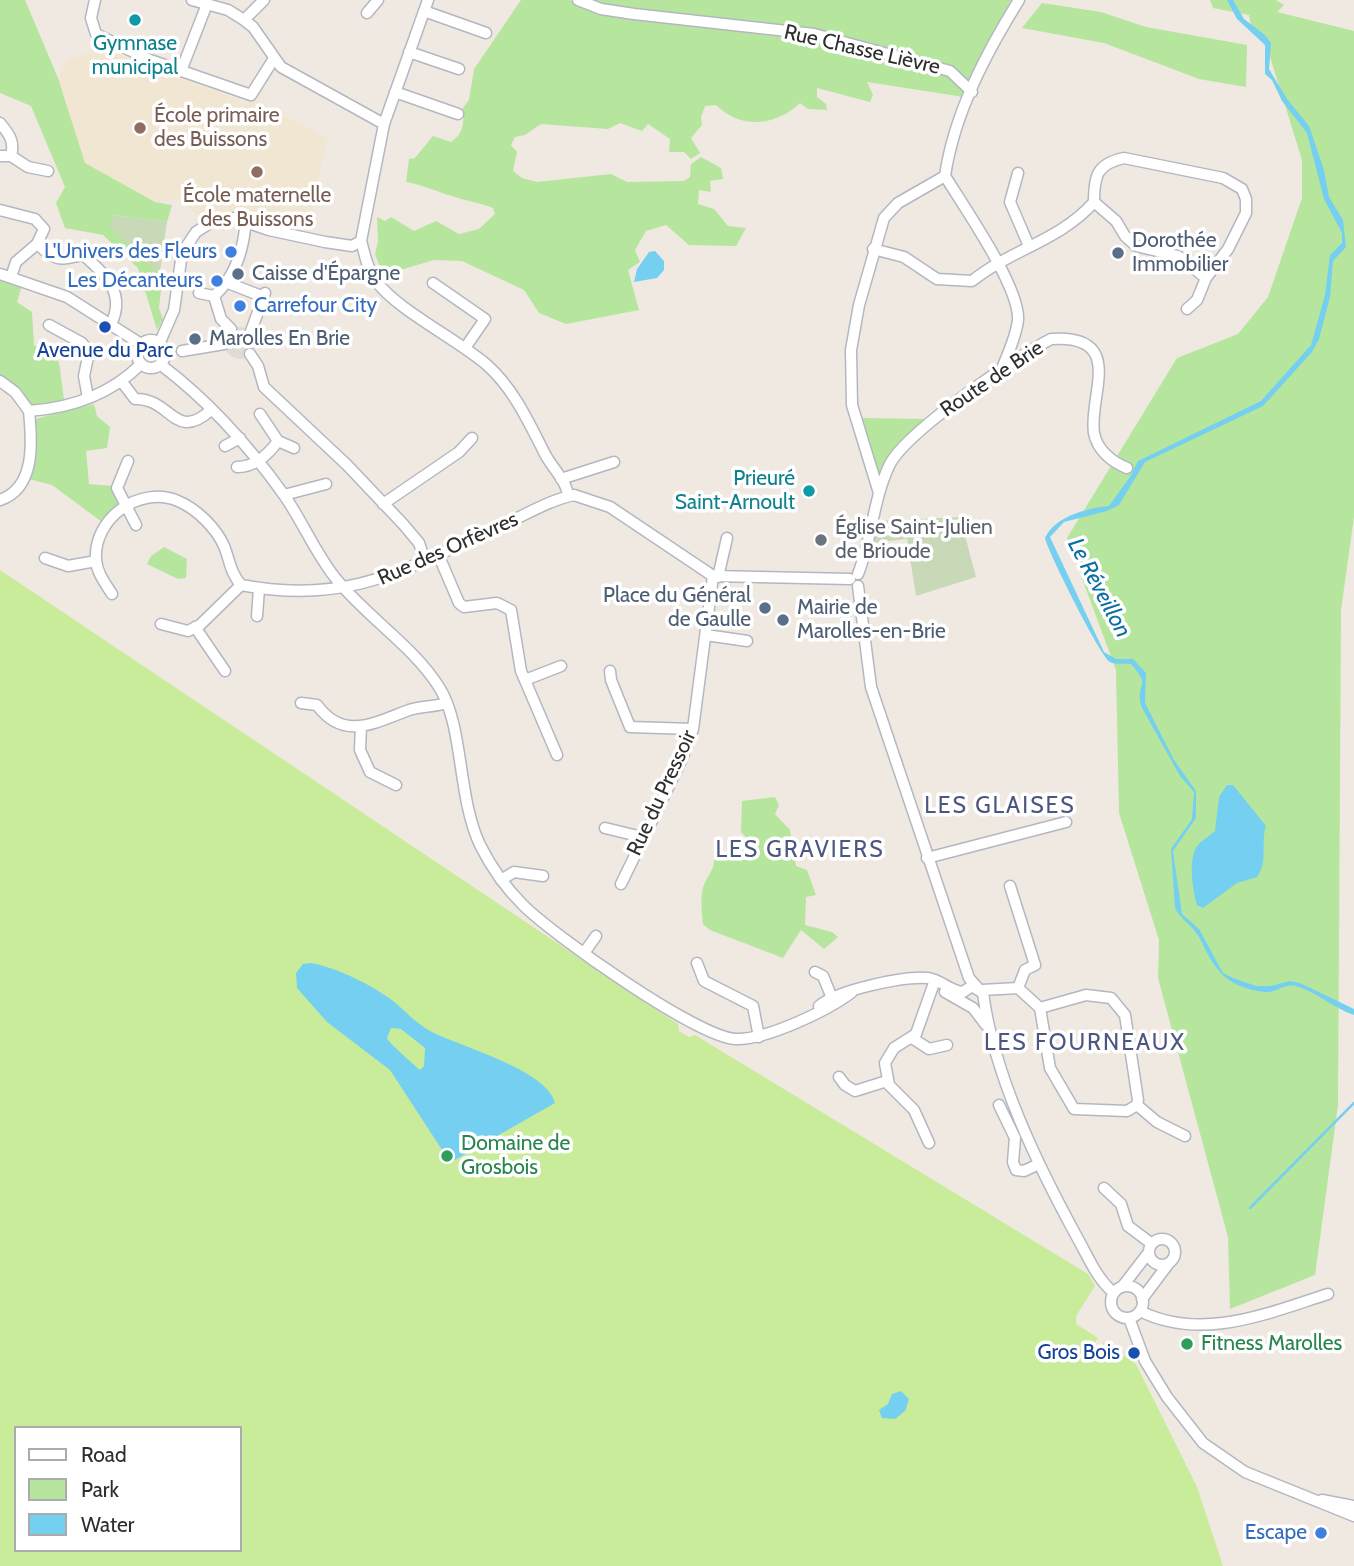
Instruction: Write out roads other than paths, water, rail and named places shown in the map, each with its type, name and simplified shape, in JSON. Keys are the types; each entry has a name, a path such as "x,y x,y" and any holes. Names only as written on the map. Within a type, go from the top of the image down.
{"street":[{"path":"95,0 91,18 96,34 181,71 251,95 273,60"},
{"path":"192,0 228,10 244,20 253,27 273,60 384,124"},
{"path":"244,20 264,0"},
{"path":"367,13 378,0"},
{"path":"428,0 384,124 361,241 369,270 385,292 465,348 498,376 512,395 561,479 568,496 574,495 610,507 716,577 855,580 871,687 927,858 991,1035 1039,1164 1089,1260 1118,1290"},
{"name":"Rue Chasse Lièvre","path":"578,0 601,9 634,14 814,34 950,71 972,92"},
{"path":"1001,372 1018,318 1016,304 998,263 945,176 948,157 992,44 1019,0"},
{"path":"181,71 207,4"},
{"path":"424,11 486,33"},
{"path":"409,52 459,69"},
{"path":"395,92 458,114"},
{"path":"0,123 12,141 5,156 28,167 48,172"},
{"path":"873,249 904,257 937,279 972,281 998,263 1063,231 1094,202 1094,178 1099,169 1110,161 1124,158 1233,182 1242,189 1247,199 1246,213 1228,249 1206,278 1197,300 1186,309"},
{"path":"1018,173 1010,202 1029,246"},
{"path":"879,493 852,405 849,374 859,305 884,218 898,203 945,176"},
{"path":"1094,202 1116,221 1125,236 1136,246 1178,256 1206,278"},
{"path":"0,211 35,219 44,229 37,244 16,262 11,277"},
{"path":"141,364 152,368 161,365 166,356 160,342 174,310 182,253 196,232 210,223 234,218 269,230 325,242 352,246 361,241"},
{"path":"214,296 228,283 243,250 245,229"},
{"path":"37,244 52,257 63,261 83,255 99,268 118,299 118,309 111,324"},
{"path":"0,274 67,297 141,344"},
{"path":"228,283 264,295 251,331"},
{"path":"433,283 485,319 465,348"},
{"path":"199,293 214,296"},
{"path":"214,296 222,319 231,329"},
{"path":"48,325 82,343 89,352 84,376 89,398"},
{"name":"Route de Brie","path":"855,580 879,493 889,465 902,444 1051,339 1067,338 1083,344 1094,354 1099,366 1094,432 1107,456 1128,468"},
{"path":"141,364 137,353 141,344 147,340 160,342"},
{"path":"182,351 224,344"},
{"path":"250,354 258,366 264,387 383,504 419,543 425,561"},
{"path":"29,411 89,398 122,382 141,364"},
{"path":"161,365 240,438 284,495 344,588 423,666 447,703 465,802 480,843 501,880 532,914 584,953 710,1033 734,1039 777,1032 852,992 915,979 976,992 1018,988 1040,1008 1050,1068 1074,1110 1127,1111 1137,1105"},
{"path":"0,381 15,392 29,411 32,446 30,463 15,491 0,500"},
{"path":"122,382 135,399 157,402 175,419 185,424 199,420 211,410"},
{"path":"260,414 278,441 294,448"},
{"path":"225,446 240,438"},
{"path":"383,504 459,452 472,438"},
{"path":"237,467 248,467 278,441"},
{"path":"128,461 117,488 136,526"},
{"path":"561,479 614,462"},
{"path":"284,495 326,484"},
{"name":"Rue des Orfèvres","path":"241,585 292,592 344,588 383,580 568,496"},
{"path":"112,594 98,570 96,561 102,531 110,518 138,499 160,497 178,501 193,510 220,538 230,572 241,585 188,631 176,630 162,624"},
{"name":"Rue du Pressoir","path":"621,884 682,759 693,729 716,577 727,538"},
{"path":"438,554 458,603 464,607 497,603 511,610 520,666 557,755"},
{"path":"45,558 68,566 96,561"},
{"path":"257,617 259,589"},
{"path":"195,627 225,671"},
{"path":"706,635 747,641"},
{"path":"525,680 561,666"},
{"path":"610,671 630,727 693,729"},
{"path":"301,703 317,705 324,715 337,722 361,726 386,722 408,710 447,703"},
{"path":"361,726 360,750 370,772 396,785"},
{"path":"927,858 1066,822"},
{"path":"605,828 642,837"},
{"path":"501,880 514,872 542,876"},
{"path":"1010,886 1035,965 1025,970 1018,988"},
{"path":"584,953 596,936"},
{"path":"697,962 704,981 747,1000 753,1006 759,1037"},
{"path":"816,972 823,976 833,1002"},
{"path":"929,1143 914,1110 887,1081 885,1063 888,1055 912,1038 934,982"},
{"path":"976,992 974,1008 991,1035"},
{"path":"1040,1008 1086,995 1103,995 1118,1003 1125,1015 1132,1052 1137,1105 1157,1122 1185,1136"},
{"path":"912,1038 929,1049 947,1045"},
{"path":"839,1077 855,1091 887,1081"},
{"path":"999,1105 1015,1138 1013,1162 1016,1170 1024,1171 1039,1164"},
{"path":"1104,1188 1121,1204 1128,1226 1150,1248 1152,1260 1158,1264 1166,1264 1172,1259"},
{"path":"1140,1311 1142,1298 1172,1259 1174,1249 1170,1242 1161,1239 1150,1248 1111,1303 1124,1317 1145,1361 1167,1397 1203,1443 1237,1468 1354,1516"},
{"path":"1118,1290 1132,1287 1142,1298"},
{"path":"1124,1317 1140,1311 1163,1320 1222,1324 1328,1294"},
{"path":"1304,1496 1351,1503"}],"water":[{"path":"1227,0 1233,0 1244,19 1271,43 1269,69 1287,99 1309,126 1324,170 1329,197 1343,220 1346,247 1333,261 1330,297 1319,339 1312,352 1263,406 1145,462 1119,505 1107,511 1064,522 1050,537 1104,652 1116,659 1133,659 1146,673 1145,703 1174,760 1196,791 1196,818 1173,851 1182,914 1199,929 1223,973 1256,986 1271,986 1290,981 1300,983 1354,1009 1354,1015 1296,986 1265,992 1251,990 1230,981 1216,967 1196,933 1177,912 1171,849 1192,819 1194,792 1180,776 1141,706 1141,678 1131,664 1112,663 1104,656 1075,603 1045,538 1056,524 1064,519 1082,511 1109,506 1138,461 1261,401 1311,345 1325,295 1330,255 1342,243 1342,233 1324,199 1307,133 1282,101 1272,80 1265,74 1265,45 1237,19"},
{"path":"655,251 664,261 664,270 657,278 634,282 637,269 649,252"},
{"path":"1227,785 1233,785 1266,826 1263,864 1257,877 1237,883 1203,908 1197,905 1195,899 1193,858 1198,845 1215,831 1219,797"},
{"path":"311,963 331,968 372,987 432,1032 501,1060 537,1080 549,1091 555,1103 455,1160 446,1156 390,1070 327,1022 297,988 296,973 303,964","holes":["391,1028 401,1029 425,1048 424,1066 420,1070 387,1038"]},
{"path":"901,1391 909,1399 905,1411 895,1419 882,1418 879,1410 888,1404 892,1394"}],"waterway":[{"path":"1250,1208 1354,1103"}],"place":[{"name":"Gymnase municipal","path":"135,20"},
{"name":"École primaire des Buissons","path":"140,128"},
{"name":"École maternelle des Buissons","path":"257,172"},
{"name":"L'Univers des Fleurs","path":"231,252"},
{"name":"Dorothée Immobilier","path":"1118,253"},
{"name":"Caisse d'Épargne","path":"238,274"},
{"name":"Les Décanteurs","path":"217,281"},
{"name":"Carrefour City","path":"240,306"},
{"name":"Avenue du Parc","path":"105,327"},
{"name":"Marolles En Brie","path":"195,339"},
{"name":"Prieuré Saint-Arnoult","path":"809,491"},
{"name":"Église Saint-Julien de Brioude","path":"821,540"},
{"name":"Place du Général de Gaulle","path":"765,608"},
{"name":"Mairie de Marolles-en-Brie","path":"783,620"},
{"name":"Domaine de Grosbois","path":"447,1156"},
{"name":"Fitness Marolles","path":"1187,1344"},
{"name":"Gros Bois","path":"1134,1353"},
{"name":"Escape","path":"1321,1533"}],"district":[{"name":"LES GLAISES","path":"1000,806"},
{"name":"LES GRAVIERS","path":"800,850"},
{"name":"LES FOURNEAUX","path":"1085,1043"}],"water label":[{"name":"Le Réveillon","path":"1099,588"}]}
